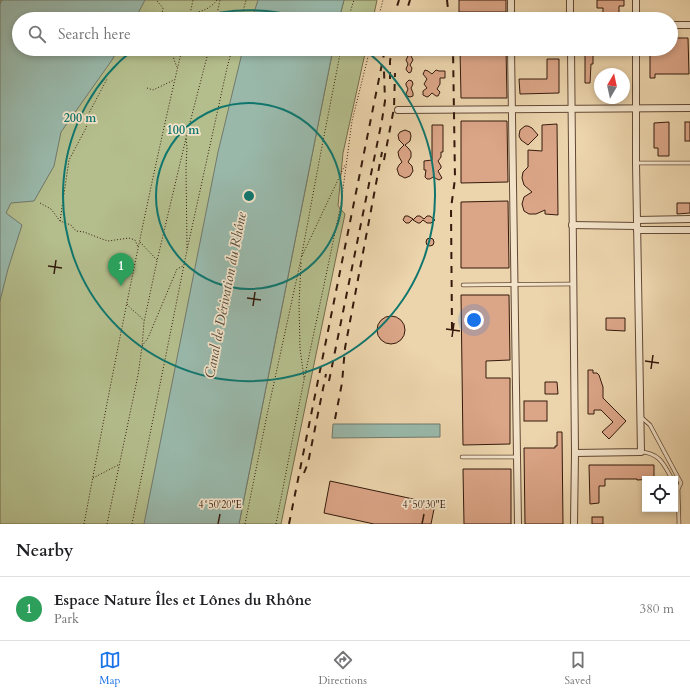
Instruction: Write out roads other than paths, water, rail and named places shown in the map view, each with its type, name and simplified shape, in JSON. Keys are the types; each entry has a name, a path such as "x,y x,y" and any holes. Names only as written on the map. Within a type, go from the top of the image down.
{"street":[{"path":"511,0 511,12"},
{"path":"570,0 570,12"},
{"path":"636,0 636,12"},
{"path":"678,25 690,25"},
{"path":"511,56 518,524"},
{"path":"571,56 575,453 574,524"},
{"path":"575,453 641,452 636,163 636,56"},
{"path":"398,110 690,108"},
{"path":"572,225 637,225 690,220"},
{"path":"637,225 690,230"}],"lane":[{"path":"636,163 690,163"},
{"path":"463,285 573,284"},
{"path":"641,417 650,425 677,476"},
{"path":"641,452 650,453 661,460 670,476"},
{"path":"462,457 517,457"},
{"path":"678,477 681,483 678,489 679,524"}],"water":[{"path":"2,0 145,0 139,12 12,12 12,56 114,56 61,132 54,166 34,201 11,203 6,213 22,225 8,269 0,301 0,4"},
{"path":"258,0 344,0 341,12 254,12"},
{"name":"Canal de Dérivation du Rhône","path":"241,56 332,56 239,524 144,524 218,152"},
{"path":"333,424 440,424 440,437 332,438"}],"railway":[{"path":"395,12 399,0"},
{"path":"406,12 410,0"},
{"path":"447,0 448,12"},
{"path":"289,524 384,56"},
{"path":"390,79 391,56"},
{"path":"452,329 451,208 455,179 453,56"},
{"path":"329,381 382,120 385,101 384,71"},
{"path":"384,160 394,108 395,73"},
{"path":"335,419 342,383 345,348 382,152"},
{"path":"304,473 308,463 326,374"}],"place":[{"name":"Espace Nature Îles et Lônes du Rhône","path":"121,286"}]}
